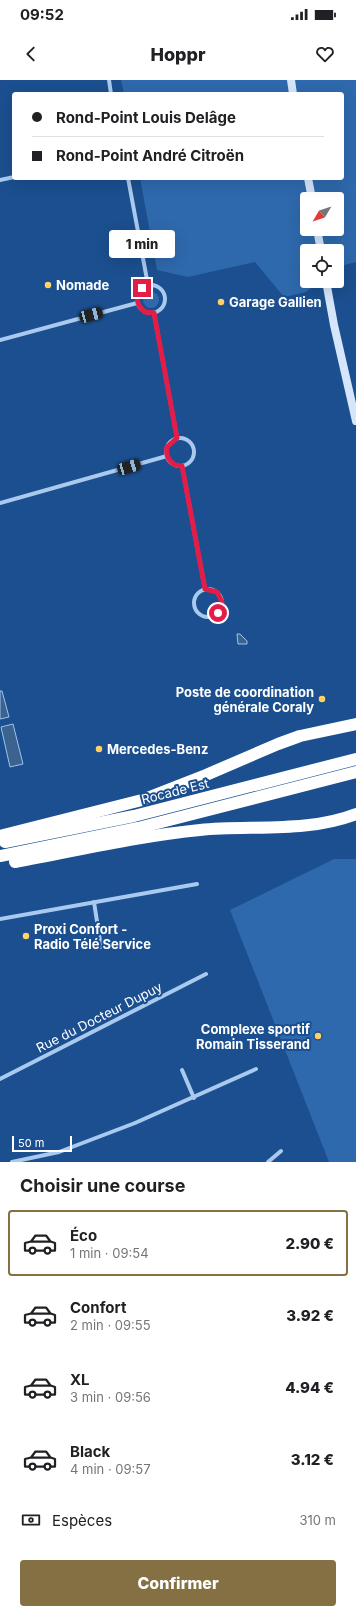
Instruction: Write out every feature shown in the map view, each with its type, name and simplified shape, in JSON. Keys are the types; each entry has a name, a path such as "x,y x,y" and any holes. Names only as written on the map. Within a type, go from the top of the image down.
{"highway":[{"path":"0,836 142,800 300,736 356,724"},
{"name":"Rocade Est","path":"0,843 134,816 356,759"},
{"name":"Rocade Est","path":"0,856 153,824 356,772"},
{"path":"0,864 180,832 223,828 313,825 356,814"}],"main road":[{"path":"291,80 293,92"},
{"path":"308,180 311,192"},
{"path":"328,288 356,421"}],"street":[{"path":"109,80 112,92"},
{"path":"0,180 12,177"},
{"path":"128,180 148,285"},
{"path":"137,303 139,292 148,285"},
{"path":"137,303 145,312 154,313 163,306 164,295 159,288 148,285"},
{"path":"0,340 137,303"},
{"path":"154,313 177,438"},
{"path":"177,438 188,440 194,450 192,460 182,466 171,463 167,456 167,447 177,438"},
{"path":"0,503 167,456"},
{"path":"182,466 205,589"},
{"path":"205,589 217,592 222,602 218,613 211,617 199,614 194,604 196,595 205,589"},
{"path":"0,919 197,884"},
{"path":"94,902 101,947"},
{"name":"Rue du Docteur Dupuy","path":"0,1078 206,974"},
{"path":"12,1162 59,1152 135,1123 194,1098 256,1069"},
{"path":"182,1070 194,1098"},
{"path":"268,1162 281,1152"}],"shaded area":[{"path":"121,80 356,80 356,262 344,265 344,244 300,244 300,288 311,288 306,292 284,297 255,262 188,277 157,270 140,180 344,180 344,92 124,92"},
{"path":"148,292 154,292 159,297 157,306 154,308 148,308 143,303 143,297"},
{"path":"237,634 240,634 247,641 247,644 238,644"},
{"path":"0,691 2,691 9,717 0,719"},
{"path":"13,724 23,764 10,767 1,727"},
{"name":"Complexe sportif Romain Tisserand","path":"334,859 356,859 356,1162 329,1162 230,910"}],"place":[{"name":"Nomade","path":"48,285"},
{"name":"Garage Gallien","path":"221,302"},
{"name":"Poste de coordination générale Coraly","path":"322,699"},
{"name":"Mercedes-Benz","path":"99,749"},
{"name":"Proxi Confort - Radio Télé Service","path":"26,936"},
{"name":"Complexe sportif Romain Tisserand","path":"318,1036"}],"route":[{"path":"142,288 137,296 137,303 145,312 154,313 158,344 177,438 169,443 166,451 167,456 171,463 182,466 200,555 205,589 215,590 220,595 222,607 218,613"}]}
